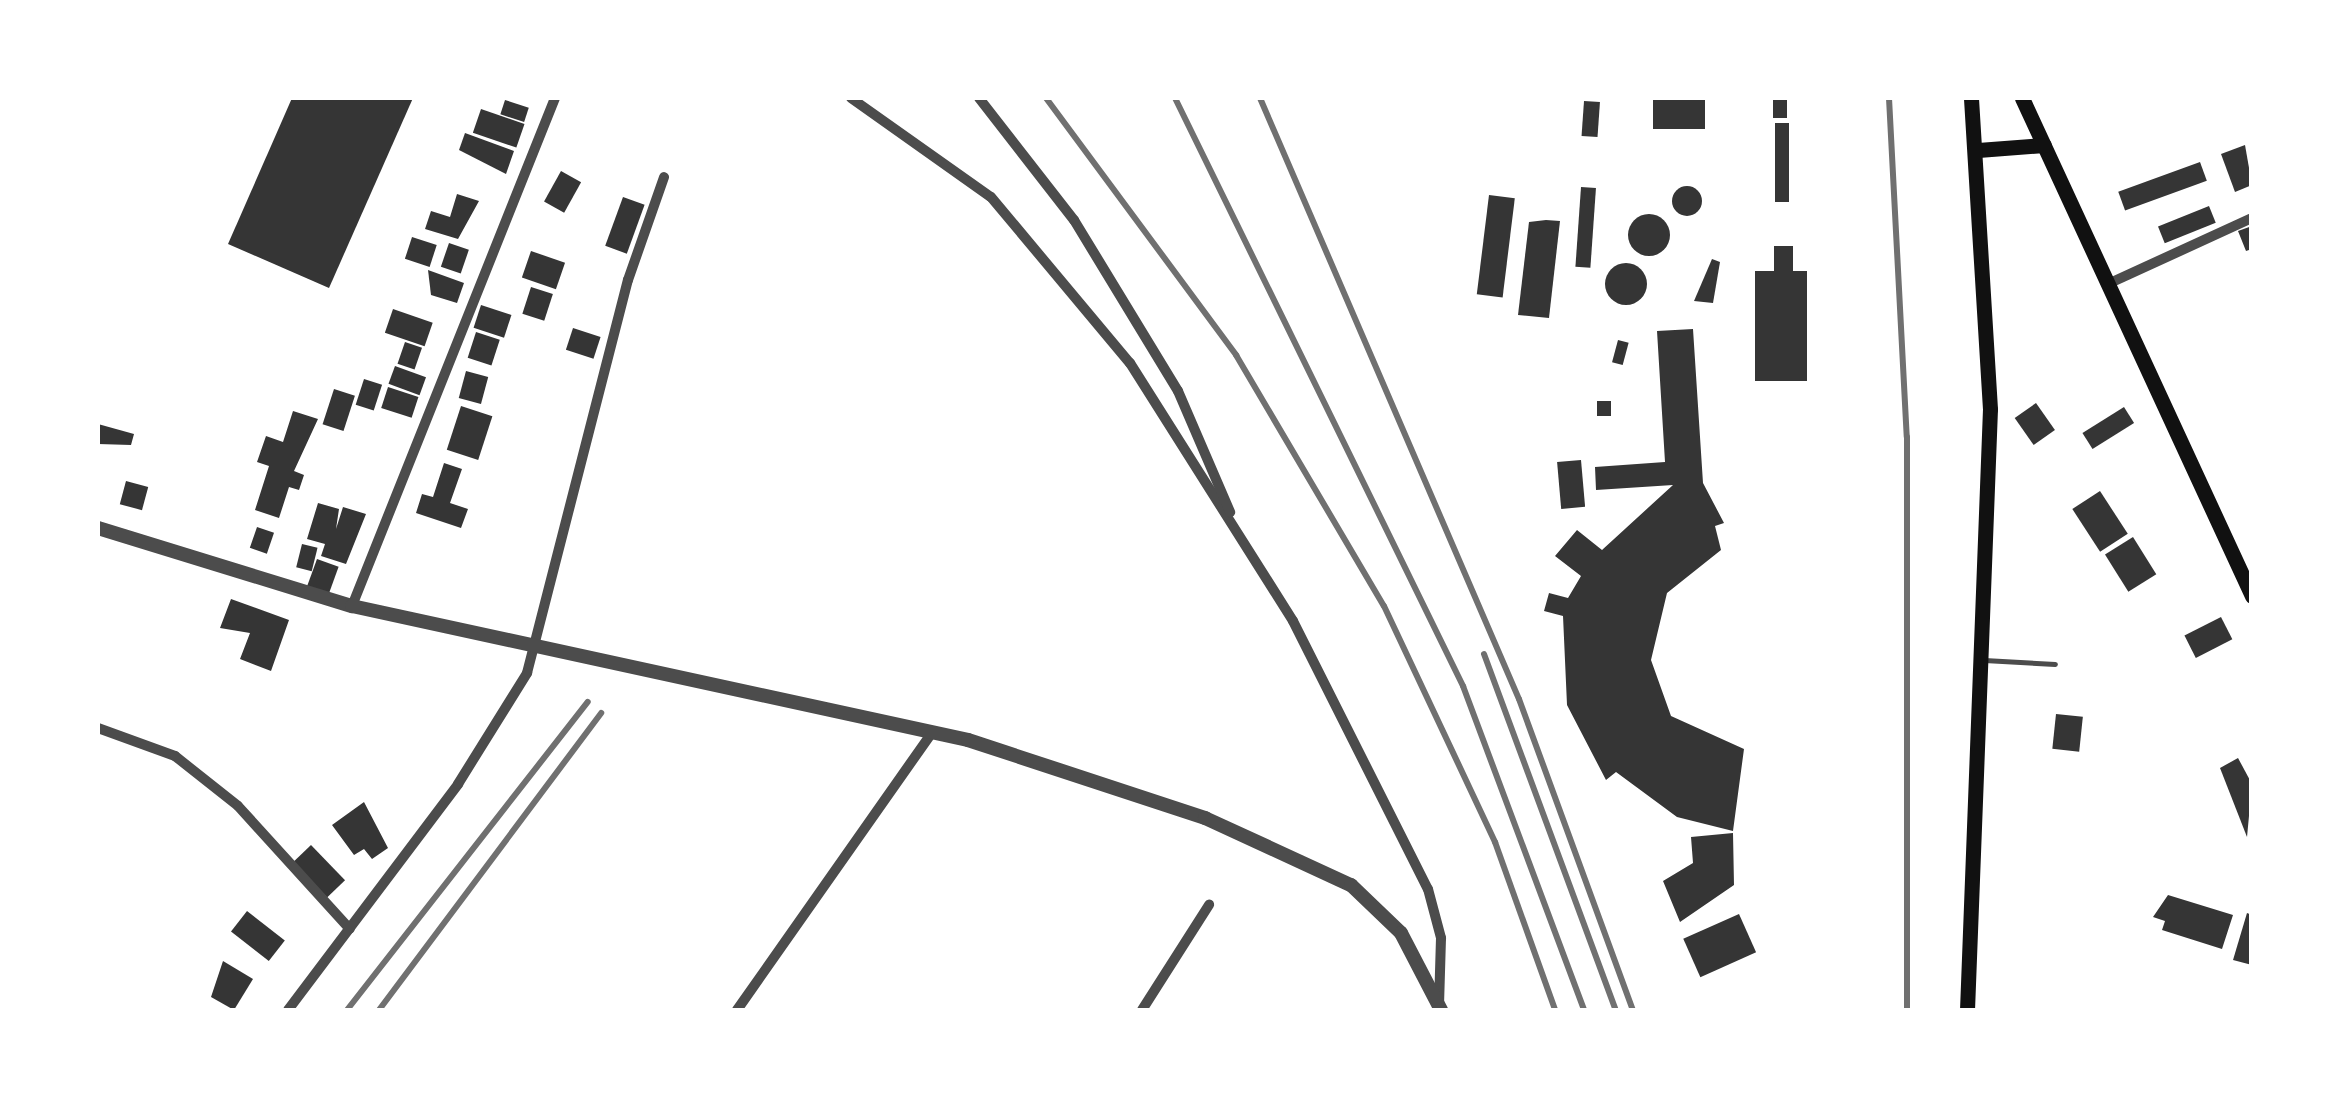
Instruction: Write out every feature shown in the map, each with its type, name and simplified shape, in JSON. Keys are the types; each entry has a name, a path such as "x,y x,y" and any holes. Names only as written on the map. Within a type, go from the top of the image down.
{"main road":[{"path":"1967,1010 1984,660 1990,392 1972,98"},
{"path":"2022,98 2251,595"},
{"path":"1978,150 2044,145"}],"street":[{"path":"352,606 555,98"},
{"path":"850,98 991,197 1074,286 1242,540 1336,702 1428,890 1441,938 1440,1008"},
{"path":"979,98 1074,220 1178,391 1242,540"},
{"path":"288,1010 458,784 536,648 614,332 664,176"},
{"path":"2110,283 2252,218"},
{"path":"98,528 352,606 933,731 1281,846 1351,885 1401,933 1440,1008"},
{"path":"98,728 175,756 200,776 350,929"},
{"path":"737,1010 933,731"},
{"path":"1142,1010 1209,905"}],"lane":[{"path":"1984,660 2055,664"}],"building":[{"path":"292,98 413,98 329,288 228,244"},
{"path":"1653,98 1705,98 1705,129 1653,129"},
{"path":"1773,98 1787,98 1787,118 1773,118"},
{"path":"505,100 529,108 524,122 500,114"},
{"path":"1584,101 1600,102 1598,137 1582,136"},
{"path":"481,109 524,124 516,148 473,133"},
{"path":"1775,123 1789,123 1789,202 1775,202"},
{"path":"465,133 514,151 506,174 459,150"},
{"path":"2245,145 2252,185 2235,192 2221,154"},
{"path":"2200,162 2207,181 2125,211 2118,192"},
{"path":"561,171 581,182 564,213 544,202"},
{"path":"1687,186 1698,190 1702,201 1698,212 1687,216 1676,212 1672,201 1676,190"},
{"path":"1581,187 1596,188 1590,268 1575,267"},
{"path":"457,194 479,201 458,239 425,229 431,211 450,217"},
{"path":"1489,195 1515,198 1503,297 1477,294"},
{"path":"623,197 645,205 627,254 605,246"},
{"path":"2209,206 2216,223 2165,243 2158,227"},
{"path":"1649,214 1664,220 1670,235 1664,250 1649,256 1634,250 1628,235 1634,220"},
{"path":"1560,221 1549,318 1518,315 1529,222"},
{"path":"2252,226 2252,249 2246,251 2238,231"},
{"path":"412,237 437,245 430,267 405,259"},
{"path":"449,243 469,250 461,273 441,267"},
{"path":"1774,246 1793,246 1793,271 1807,271 1807,381 1755,381 1755,271 1774,271"},
{"path":"531,251 565,263 556,289 522,277"},
{"path":"1712,259 1720,262 1713,303 1694,301"},
{"path":"1626,263 1641,269 1647,284 1641,299 1626,305 1611,299 1605,284 1611,269"},
{"path":"428,270 464,283 457,303 431,295"},
{"path":"531,287 553,294 544,321 522,314"},
{"path":"481,305 511,315 504,338 474,328"},
{"path":"393,309 433,323 425,346 385,333"},
{"path":"573,328 601,337 593,359 566,350"},
{"path":"1693,329 1703,483 1724,523 1715,526 1721,550 1667,593 1651,660 1671,716 1744,749 1733,831 1677,817 1616,772 1606,780 1567,705 1563,616 1544,611 1549,593 1568,598 1581,576 1555,556 1577,530 1602,550 1673,485 1596,490 1595,467 1665,462 1657,331"},
{"path":"476,332 500,340 491,365 468,358"},
{"path":"1618,340 1629,343 1623,365 1612,362"},
{"path":"405,342 422,348 415,370 398,364"},
{"path":"395,366 426,377 420,395 389,384"},
{"path":"466,371 488,377 481,404 459,398"},
{"path":"364,379 382,385 374,411 356,405"},
{"path":"388,387 418,397 412,418 381,408"},
{"path":"334,389 355,396 343,431 323,424"},
{"path":"1597,401 1611,401 1611,416 1597,416"},
{"path":"2036,403 2055,430 2034,445 2015,418"},
{"path":"461,406 492,416 478,460 447,450"},
{"path":"2124,407 2134,423 2093,449 2082,433"},
{"path":"293,411 318,419 294,471 304,475 299,490 289,487 279,518 255,510 269,466 257,462 266,436 283,442"},
{"path":"98,424 134,434 131,445 98,444"},
{"path":"1581,460 1585,507 1561,509 1557,462"},
{"path":"444,463 462,469 450,503 468,509 461,528 416,513 422,494 433,497"},
{"path":"126,481 148,487 142,510 120,504"},
{"path":"2100,491 2128,534 2100,552 2072,509"},
{"path":"318,503 339,509 336,529 343,507 366,514 346,564 321,556 325,544 307,539"},
{"path":"257,527 274,533 267,554 250,548"},
{"path":"2133,537 2156,574 2128,592 2105,554"},
{"path":"302,544 318,548 312,571 296,567"},
{"path":"317,559 339,567 327,598 306,590"},
{"path":"231,599 289,620 271,671 240,659 250,633 220,628"},
{"path":"2221,617 2232,639 2196,658 2184,636"},
{"path":"2056,714 2083,717 2079,752 2052,749"},
{"path":"2238,758 2252,784 2247,837 2220,768"},
{"path":"364,802 388,848 372,859 364,849 354,855 332,825"},
{"path":"1733,833 1734,885 1680,922 1663,881 1693,863 1691,837"},
{"path":"311,845 345,880 327,898 293,862"},
{"path":"2168,895 2233,915 2222,949 2162,930 2165,921 2153,917"},
{"path":"247,911 285,941 269,961 231,931"},
{"path":"2247,913 2252,915 2252,965 2233,960"},
{"path":"1739,914 1756,952 1700,977 1683,939"},
{"path":"223,961 253,979 234,1010 211,997"}],"railway":[{"path":"1046,98 1236,355 1384,606 1495,842 1555,1010"},
{"path":"1175,98 1463,686 1584,1010"},
{"path":"1260,98 1519,699 1633,1010"},
{"path":"1889,98 1907,437 1907,1010"},
{"path":"1484,654 1616,1010"},
{"path":"347,1010 588,702"},
{"path":"379,1010 601,713"}]}
